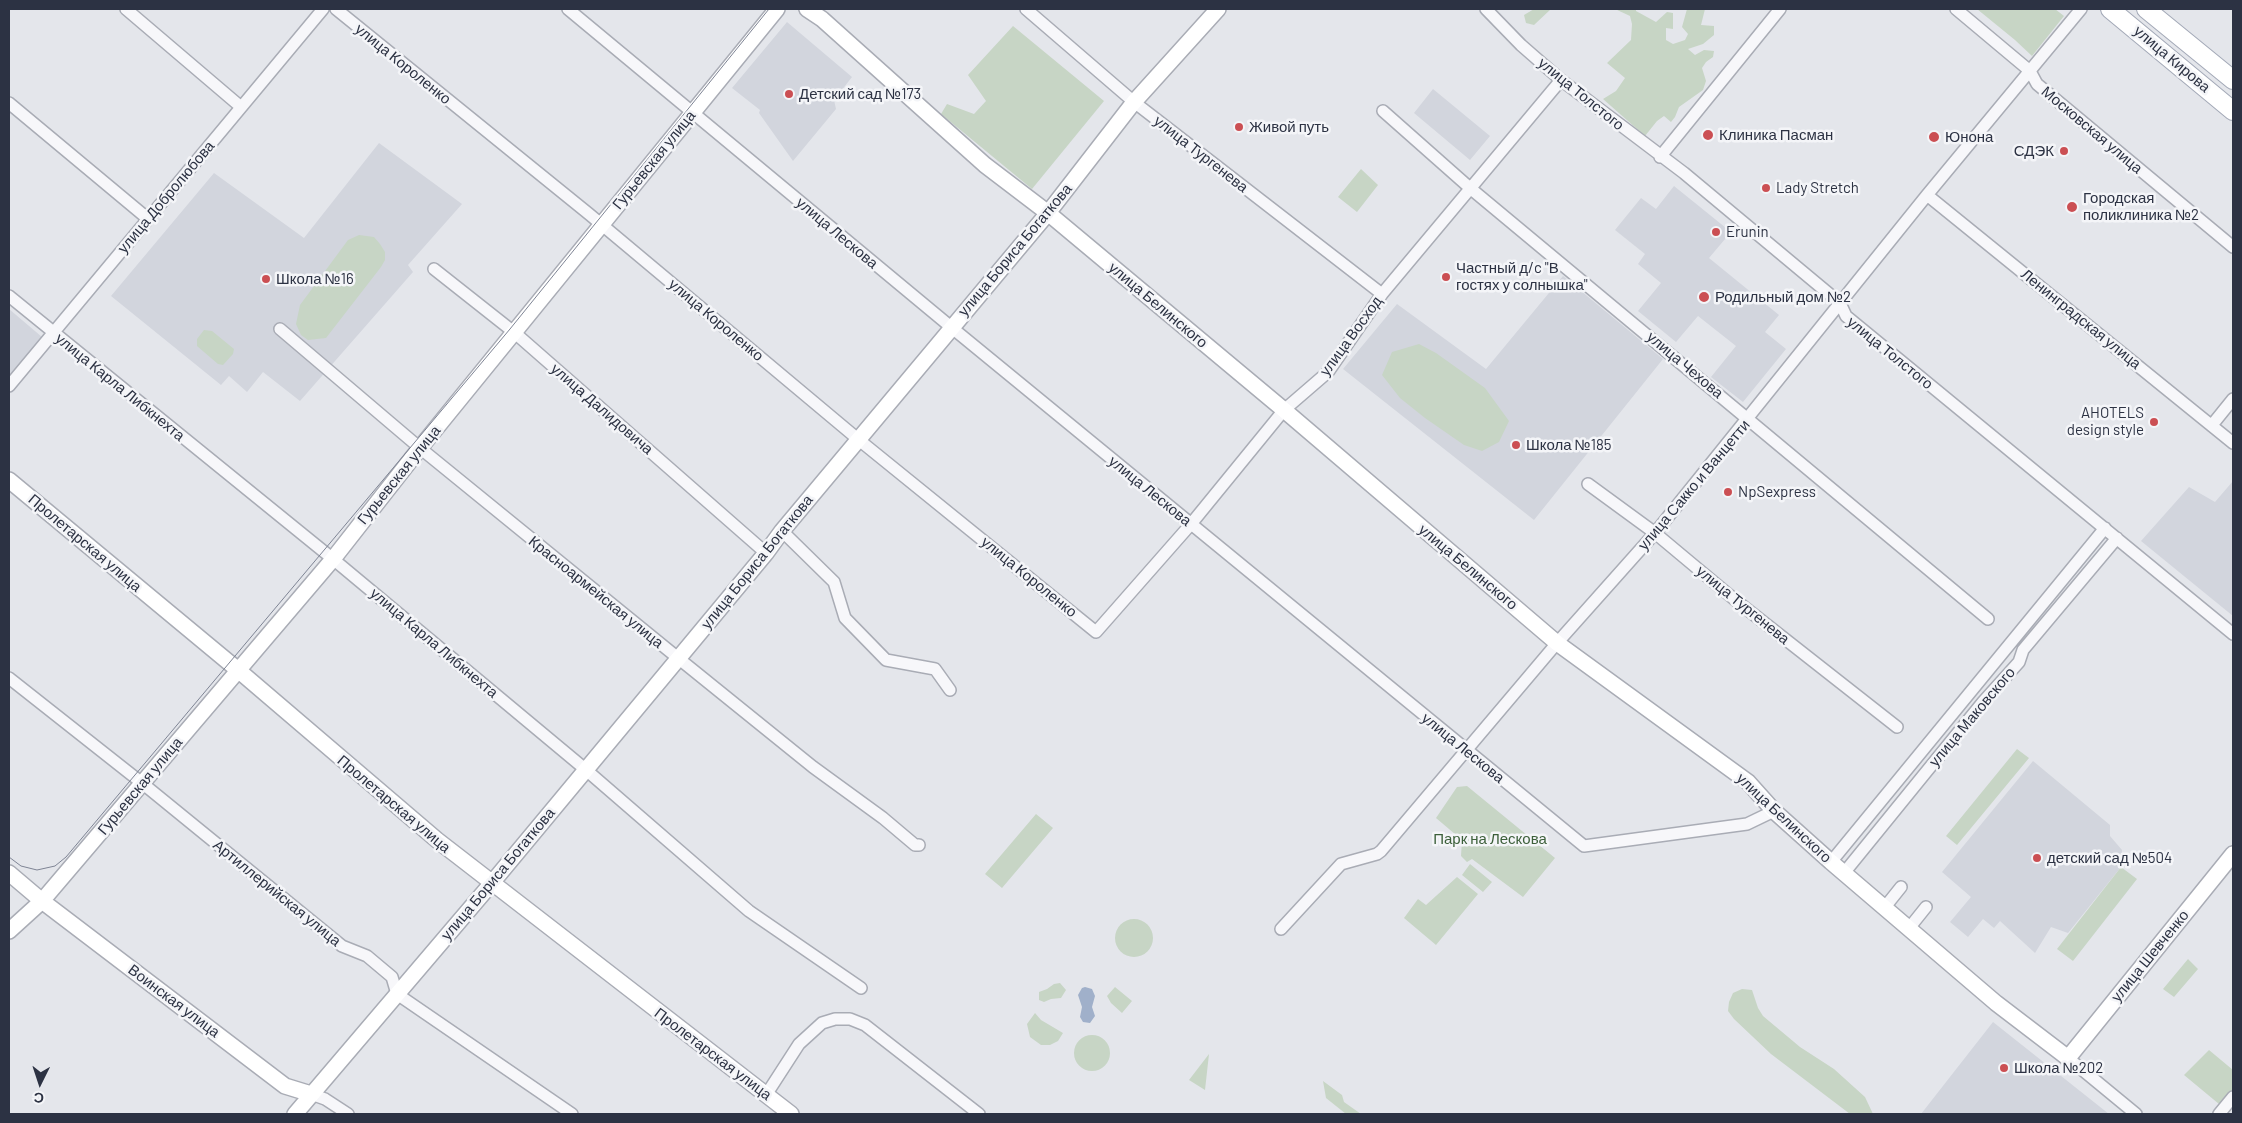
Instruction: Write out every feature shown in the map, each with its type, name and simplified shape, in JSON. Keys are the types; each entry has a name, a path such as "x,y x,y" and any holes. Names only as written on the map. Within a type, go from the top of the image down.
{"main road":[{"name":"улица Кирова","path":"2110,9 2233,110"},
{"name":"улица Кирова","path":"2146,9 2233,80"}],"street":[{"path":"126,9 241,107"},
{"name":"улица Добролюбова","path":"9,386 323,9"},
{"name":"улица Короленко","path":"336,9 602,225 859,440 1096,632"},
{"name":"улица Лескова","path":"568,9 951,327 1584,846 1747,824 1774,811"},
{"name":"Гурьевская улица","path":"9,931 42,901 333,558 420,448 777,9"},
{"name":"улица Белинского","path":"807,9 822,19 985,165 1048,213 1284,410 1557,643 1748,782 1774,811 1844,873 1910,927 1996,1003 2068,1058 2136,1114"},
{"name":"улица Тургенева","path":"1026,9 1134,102 1382,294"},
{"name":"улица Бориса Богаткова","path":"294,1114 491,884 766,553 782,531 951,327 1048,213 1134,102 1218,9"},
{"name":"улица Толстого","path":"1486,9 1521,45 1561,80 1684,173 1840,303 1843,314 2233,634"},
{"path":"1660,156 1780,9"},
{"name":"Московская улица","path":"1956,9 2030,72 2036,84 2233,247"},
{"name":"улица Сакко и Ванцетти","path":"1281,930 1341,864 1377,854 1381,851 1557,643 1655,533 1927,195 2081,9"},
{"name":"улица Восход","path":"1096,632 1191,524 1284,410 1328,372 1382,294 1561,80"},
{"path":"9,103 147,218"},
{"name":"улица Чехова","path":"1383,111 1470,188 1749,418 1988,619"},
{"name":"Ленинградская улица","path":"1927,195 2233,444"},
{"name":"улица Далидовича","path":"434,269 515,333 766,553"},
{"name":"улица Карла Либкнехта","path":"9,296 333,558 585,769 749,911 861,988"},
{"name":"Красноармейская улица","path":"280,329 420,448 678,658 828,779 883,818 915,845 919,845"},
{"path":"2212,425 2233,398"},
{"name":"Пролетарская улица","path":"9,480 491,884 791,1114"},
{"name":"улица Тургенева","path":"1588,484 1655,533 1734,599 1897,727"},
{"path":"1832,862 2105,528"},
{"path":"782,531 834,582 845,618 886,660 935,669 950,690"},
{"name":"улица Маковского","path":"1844,873 1977,710 2019,662 2023,650 2117,538"},
{"name":"Артиллерийская улица","path":"9,678 142,783 342,946 367,956 392,977 397,994 572,1114"},
{"name":"улица Шевченко","path":"2068,1058 2233,854"},
{"name":"Воинская улица","path":"9,873 42,901 285,1086 325,1099 348,1114"},
{"path":"1885,907 1901,887"},
{"path":"1910,927 1926,907"},
{"path":"766,1095 799,1044 816,1028 822,1023 835,1018 850,1019 865,1025 980,1114"},
{"path":"2219,1114 2233,1097"}],"shaded area":[{"name":"Детский сад №173","path":"787,22 852,77 834,100 836,109 793,161 759,113 760,110 732,88"},
{"path":"1433,89 1490,136 1470,160 1414,113"},
{"name":"Школа №16","path":"379,143 462,204 408,265 413,272 300,401 263,372 247,392 229,376 221,385 111,296 214,173 304,238"},
{"name":"Родильный дом №2","path":"1674,186 1731,232 1709,258 1779,315 1765,332 1786,349 1743,402 1711,377 1736,346 1698,316 1676,342 1638,311 1661,283 1638,264 1645,254 1615,230 1641,198 1656,209"},
{"name":"Школа №185","path":"1563,276 1663,359 1534,520 1343,369 1397,304 1486,369"},
{"path":"9,309 42,337 9,378"},
{"path":"2233,481 2233,616 2141,541 2189,487 2215,502"},
{"name":"детский сад №504","path":"2033,761 2110,825 2110,836 2122,850 2121,867 2068,933 2051,927 2035,953 2000,921 1994,928 1983,919 1968,937 1950,922 1971,897 1942,872"},
{"name":"Школа №202","path":"1993,1022 2109,1114 1921,1114"}],"green space":[{"path":"1534,9 1551,9 1534,25 1526,23 1524,15"},
{"path":"1615,9 1636,9 1636,11 1656,22 1667,12 1673,13 1673,29 1666,28 1666,40 1673,44 1685,40 1688,34 1682,27 1687,9 1705,9 1701,25 1714,26 1714,35 1703,44 1688,49 1695,55 1704,50 1714,51 1713,57 1702,68 1706,81 1703,90 1679,107 1671,122 1664,116 1657,121 1645,136 1603,99 1616,91 1625,78 1607,63 1631,40 1632,24 1630,16"},
{"path":"1977,9 2055,9 2064,16 2032,56"},
{"path":"1013,26 1104,101 1032,189 941,114 947,104 974,114 986,101 968,75"},
{"path":"1361,169 1378,185 1357,212 1338,197"},
{"path":"359,235 374,237 385,252 385,260 326,338 308,340 301,335 296,324 300,305 348,240"},
{"path":"204,330 212,331 234,349 233,354 223,365 218,364 197,346 197,339"},
{"path":"1419,344 1436,353 1485,388 1509,421 1499,442 1482,451 1464,445 1400,398 1382,375 1392,352"},
{"path":"2017,749 2029,758 1957,845 1946,836"},
{"name":"Парк на Лескова","path":"1467,786 1555,858 1523,897 1472,859 1467,862 1461,856 1462,840 1436,818 1457,787"},
{"path":"1036,814 1053,828 1002,888 985,874"},
{"path":"1470,864 1492,882 1483,892 1462,875"},
{"path":"2121,867 2137,879 2073,961 2057,949"},
{"path":"1457,877 1478,894 1436,945 1404,918 1418,899 1426,905"},
{"path":"1134,919 1147,925 1153,938 1147,951 1134,957 1121,951 1115,938 1121,925"},
{"path":"2188,959 2198,969 2174,997 2163,989"},
{"path":"1060,983 1066,990 1061,998 1044,1002 1039,1000 1039,992"},
{"path":"1115,987 1132,1001 1122,1013 1111,1003 1107,996"},
{"path":"1742,989 1752,990 1763,1016 1800,1047 1834,1069 1865,1097 1873,1114 1850,1114 1771,1054 1734,1019 1728,1011 1729,1002 1733,993"},
{"path":"1035,1013 1041,1020 1063,1033 1058,1041 1050,1045 1041,1045 1030,1037 1027,1024"},
{"path":"1092,1035 1099,1036 1105,1040 1109,1046 1109,1060 1105,1066 1099,1070 1092,1071 1085,1070 1079,1066 1075,1060 1074,1053 1075,1046 1079,1040 1085,1036"},
{"path":"2209,1050 2233,1070 2233,1089 2219,1104 2184,1075"},
{"path":"1209,1054 1205,1090 1189,1080"},
{"path":"1323,1081 1342,1095 1344,1102 1361,1114 1346,1114 1326,1098"}],"water":[{"path":"1082,988 1092,989 1095,996 1092,1007 1095,1016 1090,1023 1083,1022 1080,1017 1082,1007 1078,995"}],"tram line":[{"path":"9,857 21,866 37,870 55,866 66,857 510,329 769,9"}],"place":[{"name":"Детский сад №173","path":"789,94"},
{"name":"Живой путь","path":"1239,127"},
{"name":"Клиника Пасман","path":"1708,135"},
{"name":"Юнона","path":"1934,137"},
{"name":"СДЭК","path":"2064,151"},
{"name":"Lady Stretch","path":"1766,188"},
{"name":"Городская поликлиника №2","path":"2072,207"},
{"name":"Erunin","path":"1716,232"},
{"name":"Частный д/c \"В гостях у солнышка\"","path":"1446,277"},
{"name":"Школа №16","path":"266,279"},
{"name":"Родильный дом №2","path":"1704,297"},
{"name":"AHOTELS design style","path":"2154,422"},
{"name":"Школа №185","path":"1516,445"},
{"name":"NpSexpress","path":"1728,492"},
{"name":"детский сад №504","path":"2037,858"},
{"name":"Школа №202","path":"2004,1068"}]}
